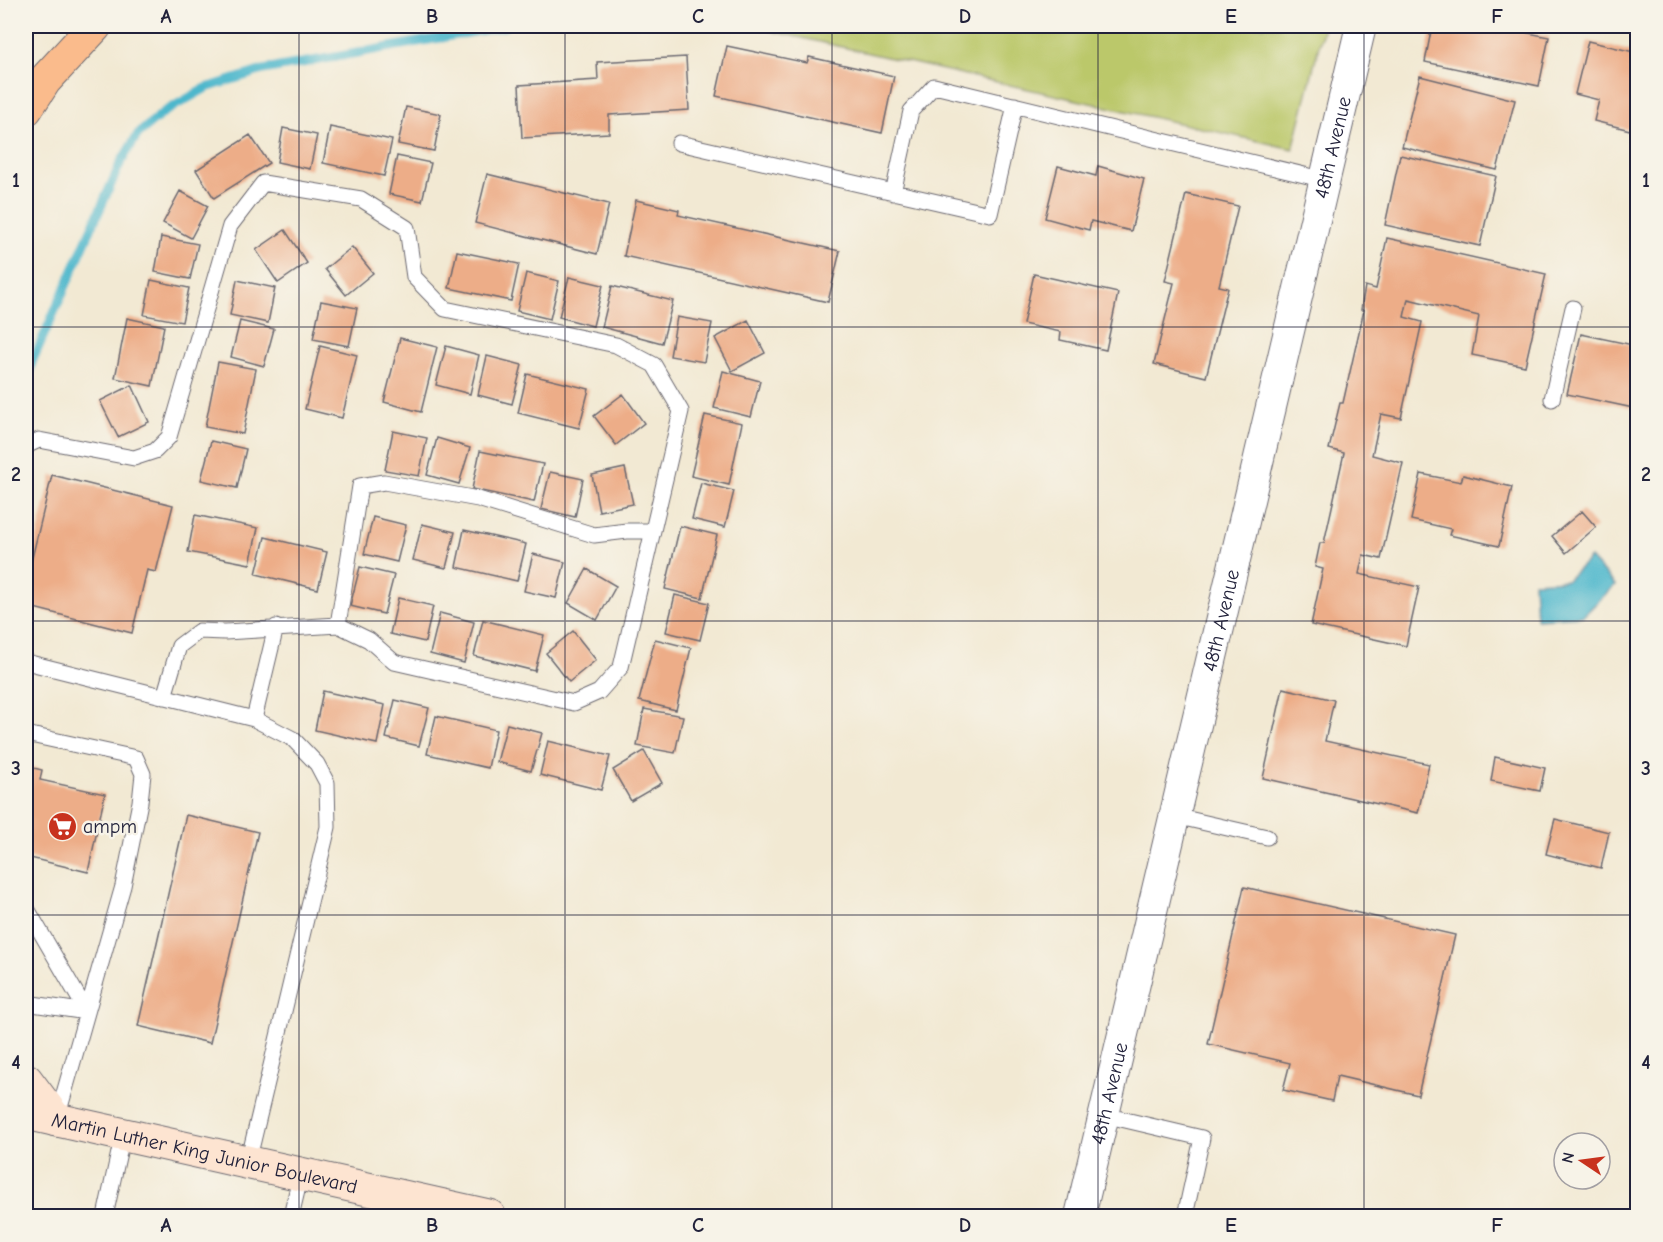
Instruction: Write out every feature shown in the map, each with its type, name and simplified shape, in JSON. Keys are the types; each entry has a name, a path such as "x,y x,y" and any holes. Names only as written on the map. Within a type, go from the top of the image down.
{"highway":[{"path":"26,109 45,80 95,26"}],"street":[{"name":"48th Avenue","path":"1080,1216 1361,26"},
{"path":"26,1080 41,1117"},
{"name":"Martin Luther King Junior Boulevard","path":"41,1117 489,1216"}],"lane":[{"path":"893,193 911,111 934,86 1325,180"},
{"path":"679,143 990,214 1015,105"},
{"path":"26,446 39,440 134,458 155,451 169,437 230,226 263,183 361,199 407,228 414,277 445,309 616,345 654,365 681,411 621,666 599,693 574,703 394,662 369,640 338,625 276,627 225,632 199,631 179,646 164,697"},
{"path":"1552,399 1573,308"},
{"path":"338,625 360,486 384,482 478,499 594,535 652,531"},
{"path":"254,719 276,627"},
{"path":"26,662 254,719 293,739 317,764 327,783 328,827 248,1162"},
{"path":"26,734 136,758 142,774 140,802 123,886 87,1012 41,1117"},
{"path":"1175,816 1267,837"},
{"path":"26,907 87,1012"},
{"path":"26,1003 87,1012"},
{"path":"1104,1115 1202,1138 1185,1216"},
{"path":"105,1216 123,1134"},
{"path":"291,1216 301,1174"}],"green space":[{"path":"762,26 1324,26 1293,149 758,28"}],"water":[{"path":"1590,558 1615,585 1583,616 1536,619 1534,582 1567,580"}],"building":[{"path":"1432,26 1493,26 1549,37 1539,86 1425,62"},
{"path":"1588,41 1638,53 1638,99 1630,130 1594,121 1599,100 1575,94"},
{"path":"727,46 807,63 809,57 894,76 882,133 716,96"},
{"path":"686,57 689,110 609,115 609,133 522,138 519,85 598,80 597,62"},
{"path":"1420,76 1515,100 1497,170 1402,147"},
{"path":"406,107 441,114 434,151 398,144"},
{"path":"330,127 392,140 384,176 323,163"},
{"path":"283,128 317,135 310,169 277,162"},
{"path":"250,135 269,163 214,198 196,170"},
{"path":"1400,155 1496,176 1480,246 1385,225"},
{"path":"397,156 431,163 422,201 389,194"},
{"path":"1058,166 1096,176 1098,166 1144,179 1131,231 1091,221 1089,230 1045,218"},
{"path":"487,174 609,204 597,254 475,223"},
{"path":"180,191 208,206 191,238 163,223"},
{"path":"1186,194 1238,206 1219,286 1228,288 1206,377 1154,364 1174,283 1165,281"},
{"path":"636,200 679,210 678,215 840,251 828,302 624,256"},
{"path":"285,230 307,263 278,283 256,250"},
{"path":"161,237 198,244 190,279 155,272"},
{"path":"1387,238 1546,274 1525,366 1472,355 1479,316 1408,299 1404,317 1422,322 1401,418 1381,414 1372,455 1403,463 1381,559 1363,555 1359,574 1419,587 1406,646 1311,625 1323,569 1315,567 1320,543 1324,543 1344,453 1329,449 1340,403 1343,403 1364,310 1361,310 1365,286 1376,289"},
{"path":"352,247 373,273 346,295 325,269"},
{"path":"457,251 519,264 511,301 449,288"},
{"path":"526,273 559,281 550,319 517,311"},
{"path":"1034,274 1118,293 1106,350 1060,340 1061,332 1023,324"},
{"path":"569,277 603,285 593,326 559,317"},
{"path":"151,280 189,288 182,322 144,315"},
{"path":"237,280 275,288 268,323 230,315"},
{"path":"612,286 673,301 662,343 602,327"},
{"path":"321,301 357,308 349,346 313,339"},
{"path":"677,317 712,323 704,362 670,356"},
{"path":"127,318 164,326 152,386 115,378"},
{"path":"748,320 765,353 732,371 715,338"},
{"path":"240,321 274,329 264,366 231,357"},
{"path":"1581,334 1638,346 1638,409 1567,394"},
{"path":"400,338 437,347 421,412 384,402"},
{"path":"320,346 357,355 342,418 305,409"},
{"path":"446,346 479,355 470,394 436,385"},
{"path":"487,356 522,365 512,404 478,395"},
{"path":"218,362 256,369 243,434 205,427"},
{"path":"723,371 760,381 751,417 714,408"},
{"path":"527,374 589,389 579,428 518,413"},
{"path":"132,385 149,422 118,437 100,401"},
{"path":"623,394 644,423 616,445 594,416"},
{"path":"705,415 742,423 729,485 691,476"},
{"path":"393,431 427,438 419,476 385,470"},
{"path":"437,438 470,448 459,484 427,475"},
{"path":"211,441 246,449 237,488 201,480"},
{"path":"480,451 543,464 534,502 472,489"},
{"path":"625,468 633,504 599,511 592,475"},
{"path":"550,472 583,479 575,517 541,509"},
{"path":"1421,474 1461,482 1463,475 1512,487 1499,546 1449,535 1451,529 1411,520"},
{"path":"52,475 173,505 156,572 147,570 132,633 26,606 26,583"},
{"path":"701,483 734,491 725,527 692,519"},
{"path":"1582,511 1596,527 1566,553 1552,536"},
{"path":"195,515 258,528 250,564 188,552"},
{"path":"373,517 406,525 397,562 364,554"},
{"path":"422,524 455,532 446,568 413,560"},
{"path":"680,526 717,535 702,598 665,589"},
{"path":"464,530 526,544 517,581 456,567"},
{"path":"265,537 327,552 318,589 256,574"},
{"path":"533,554 565,562 556,598 524,591"},
{"path":"360,567 394,575 384,614 350,606"},
{"path":"587,569 616,586 597,620 568,603"},
{"path":"675,595 709,603 700,640 666,632"},
{"path":"398,598 433,606 425,642 390,634"},
{"path":"440,613 474,622 464,663 430,654"},
{"path":"483,620 544,635 535,671 474,656"},
{"path":"573,631 596,660 569,682 546,653"},
{"path":"655,639 691,648 676,710 639,701"},
{"path":"1283,688 1334,700 1325,741 1429,764 1418,813 1263,778"},
{"path":"323,691 385,705 377,744 315,730"},
{"path":"395,700 429,708 419,746 386,738"},
{"path":"644,709 683,716 675,753 637,746"},
{"path":"436,716 496,730 488,768 427,754"},
{"path":"507,724 542,733 531,771 497,762"},
{"path":"548,741 610,756 601,790 540,775"},
{"path":"644,751 662,783 631,801 613,770"},
{"path":"1495,757 1545,768 1540,791 1491,781"},
{"name":"ampm","path":"26,766 42,770 40,780 105,794 88,872 26,857"},
{"path":"186,815 258,832 210,1043 138,1026"},
{"path":"1555,819 1609,832 1601,868 1546,854"},
{"path":"1244,887 1455,935 1418,1095 1337,1076 1332,1101 1283,1090 1290,1063 1208,1044"}],"waterway":[{"path":"26,384 32,362 121,162 138,134 164,112 206,88 263,70 506,26"}],"place":[{"name":"ampm","path":"62,826"}]}
